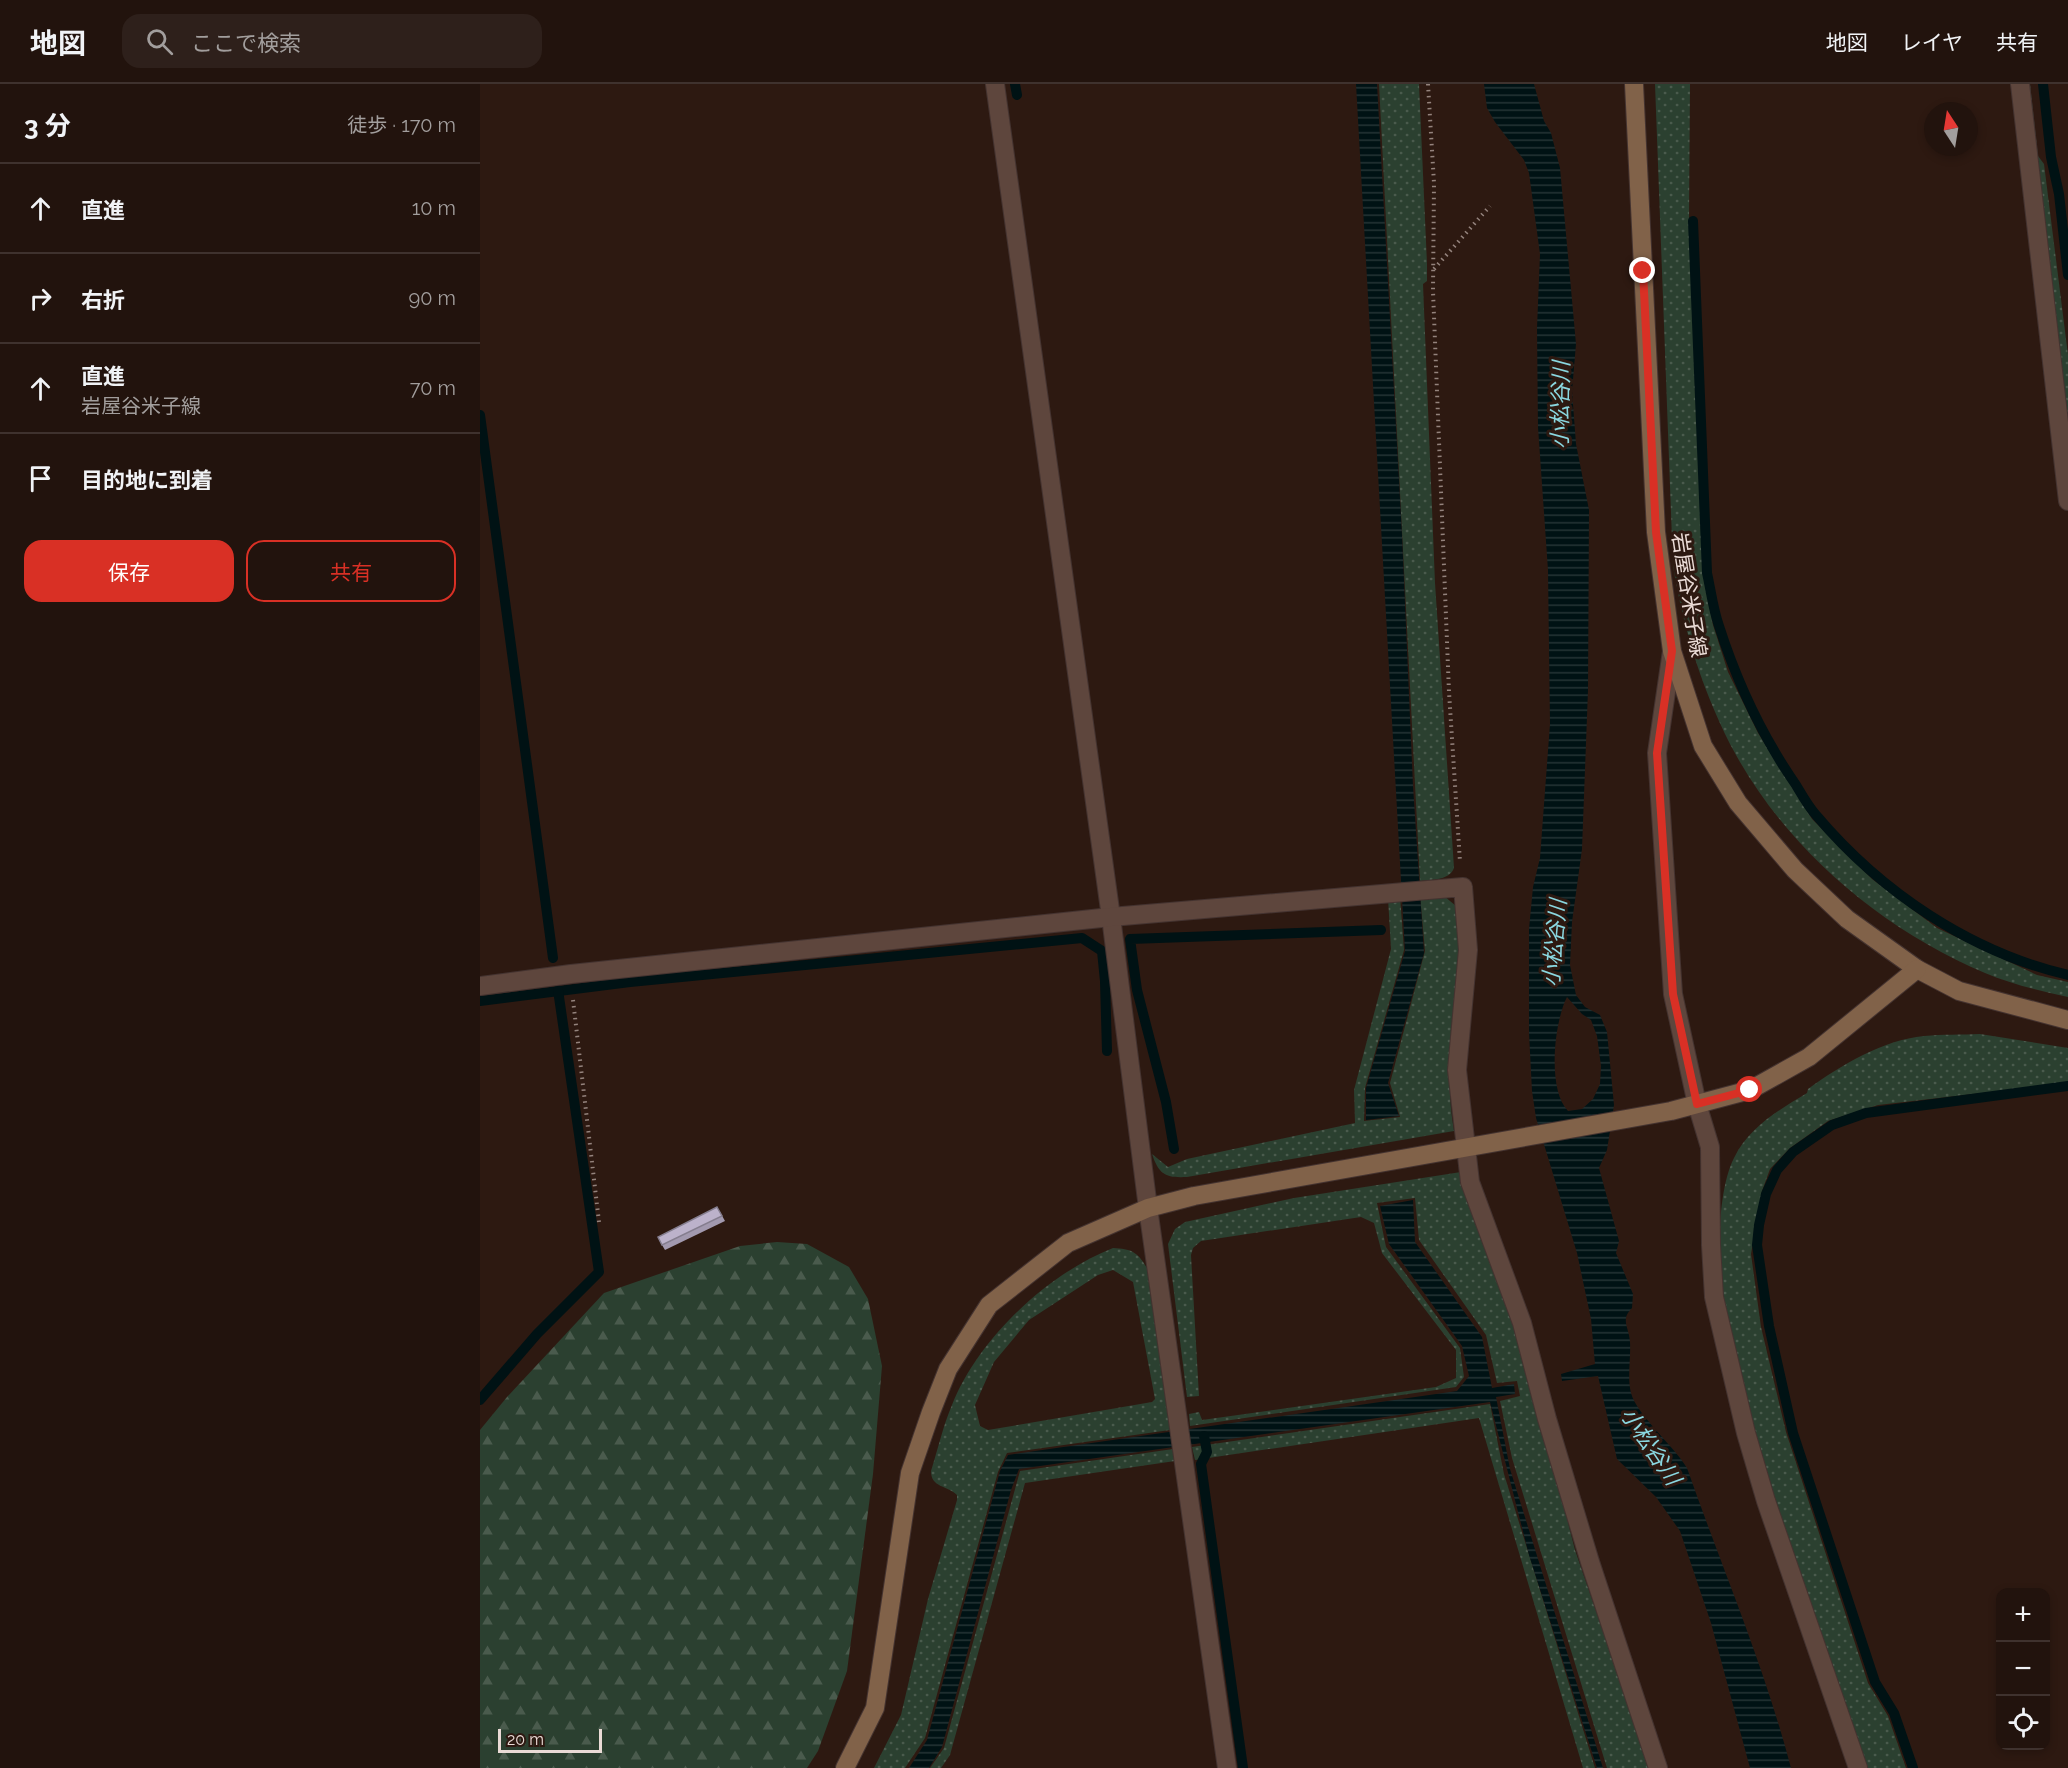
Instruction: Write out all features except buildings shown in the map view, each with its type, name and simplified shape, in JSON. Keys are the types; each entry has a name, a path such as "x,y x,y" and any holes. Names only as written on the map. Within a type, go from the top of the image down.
{"street":[{"path":"995,84 1111,917 1148,1208 1227,1768"},
{"name":"岩屋谷米子線","path":"1634,84 1656,532 1672,651 1703,746 1738,803 1795,870 1847,919 1917,969 1959,992 2068,1020"},
{"path":"2020,84 2068,501"},
{"path":"1672,651 1657,753 1673,994 1697,1104 1710,1148 1714,1297 1746,1433 1766,1501 1858,1768"},
{"path":"480,986 570,974 1111,917 1463,888 1468,951 1457,1070 1470,1182 1522,1323 1547,1419 1590,1562 1658,1768"},
{"path":"845,1768 875,1708 910,1473 948,1369 988,1305 1068,1243 1148,1208 1194,1196 1671,1111 1750,1090 1809,1057 1917,969"}],"path":[{"path":"1428,84 1434,183 1433,291 1449,692 1463,888"},
{"path":"1433,270 1490,206"},
{"path":"570,974 599,1222"}],"green space":[{"path":"1379,84 1419,84 1427,264 1427,281 1423,284 1435,583 1454,868 1444,877 1420,881"},
{"path":"1655,84 1690,84 1689,219 1703,572 1713,625 1728,672 1758,733 1812,819 1872,879 1937,928 2037,975 2068,982 2068,997 2005,981 1947,955 1876,911 1842,884 1783,824 1736,755 1714,710 1689,639 1673,566"},
{"path":"2026,84 2030,84 2038,156 2044,164 2068,355 2068,445"},
{"path":"1420,895 1444,896 1456,906 1460,946 1450,1064 1454,1131 1187,1177 1164,1174 1157,1167 1152,1154 1168,1167 1187,1159 1355,1123 1354,1090 1391,949 1388,898 1400,896 1404,950 1365,1088 1364,1121 1400,1117 1390,1083 1425,951"},
{"path":"1980,1034 2068,1048 2068,1083 1878,1105 1828,1121 1790,1148 1770,1169 1762,1191 1751,1254 1761,1327 1786,1432 1868,1683 1888,1716 1906,1768 1868,1768 1819,1639 1790,1552 1738,1372 1727,1324 1720,1277 1719,1242 1722,1205 1729,1171 1740,1147 1756,1128 1807,1093 1808,1089 1821,1080 1863,1055 1909,1038"},
{"path":"1461,1172 1518,1326 1575,1550 1650,1768 1607,1768 1512,1458 1500,1401 1520,1396 1517,1381 1497,1383 1486,1335 1419,1240 1415,1198 1377,1203 1386,1247 1460,1348 1464,1377 1456,1387 1190,1426 1189,1414 1199,1412 1202,1420 1436,1387 1456,1378 1456,1350 1382,1253 1374,1223 1361,1217 1201,1241 1193,1248 1191,1255 1199,1396 1187,1397 1168,1244 1175,1229 1185,1222 1294,1198"},
{"path":"777,1242 807,1244 849,1267 868,1299 882,1366 873,1474 847,1671 818,1751 807,1768 480,1768 480,1430 507,1397 604,1293 740,1246"},
{"path":"1113,1248 1124,1249 1137,1254 1147,1268 1170,1430 1007,1453 998,1472 925,1738 905,1768 874,1768 901,1715 928,1599 957,1500 957,1495 934,1481 931,1471 952,1405 979,1356 997,1333 1040,1292 1088,1260","holes":["1113,1270 1133,1282 1155,1399 1152,1402 988,1430 980,1426 975,1405 994,1362 1029,1320 1098,1275"]},
{"path":"1490,1404 1504,1474 1595,1768 1583,1768 1479,1418 1195,1460 1192,1447"},
{"path":"1173,1449 1175,1461 1025,1483 950,1755 941,1768 930,1768 944,1748 1020,1471"}],"water":[{"path":"1356,84 1377,84 1402,535 1413,786 1424,953 1388,1083 1399,1116 1366,1120 1366,1088 1405,951"},
{"name":"小松谷川","path":"1484,84 1534,84 1560,168 1576,344 1572,391 1576,444 1589,510 1588,690 1582,849 1572,922 1570,965 1576,995 1585,1007 1600,1015 1607,1032 1614,1105 1607,1150 1599,1168 1619,1241 1616,1253 1633,1294 1632,1308 1626,1316 1630,1342 1631,1393 1640,1411 1687,1468 1755,1654 1791,1768 1750,1768 1711,1623 1680,1531 1656,1497 1617,1459 1598,1376 1562,1381 1561,1374 1595,1364 1591,1319 1577,1253 1536,1118 1529,1033 1529,929 1533,887 1540,858 1550,724 1548,570 1538,427 1537,328 1540,254 1529,173 1524,160 1487,108","holes":["1567,997 1582,1014 1591,1020 1597,1036 1601,1066 1600,1084 1593,1099 1582,1109 1568,1111 1561,1101 1555,1072 1556,1039 1562,1008"]},
{"path":"1413,1200 1415,1242 1482,1337 1492,1388 1514,1384 1515,1394 1496,1397 1510,1469 1603,1768 1597,1768 1529,1555 1490,1402 1019,1469 1011,1490 942,1747 929,1768 909,1768 927,1740 1000,1471 1008,1455 1457,1391 1469,1376 1462,1346 1389,1244 1380,1206"}],"waterway":[{"path":"1015,84 1017,95"},
{"path":"2043,84 2068,275"},
{"path":"1693,221 1707,573 1719,626 1752,708 1772,747 1810,808 1841,843 1869,869 1898,893 1962,935 2032,965 2068,975"},
{"path":"480,415 553,958"},
{"path":"1174,1149 1166,1102 1137,990 1130,939 1381,930"},
{"path":"480,1001 630,982 1082,938 1102,951 1107,1051"},
{"path":"480,1400 537,1334 599,1272 558,990"},
{"path":"1913,1768 1894,1713 1875,1682 1793,1433 1769,1326 1757,1245 1766,1194 1777,1170 1793,1152 1832,1125 1866,1113 2068,1086"},
{"path":"1204,1436 1207,1452 1201,1464 1243,1768"}],"route":[{"path":"1643,271 1656,532 1672,651 1657,753 1673,994 1697,1104 1750,1090"}]}
